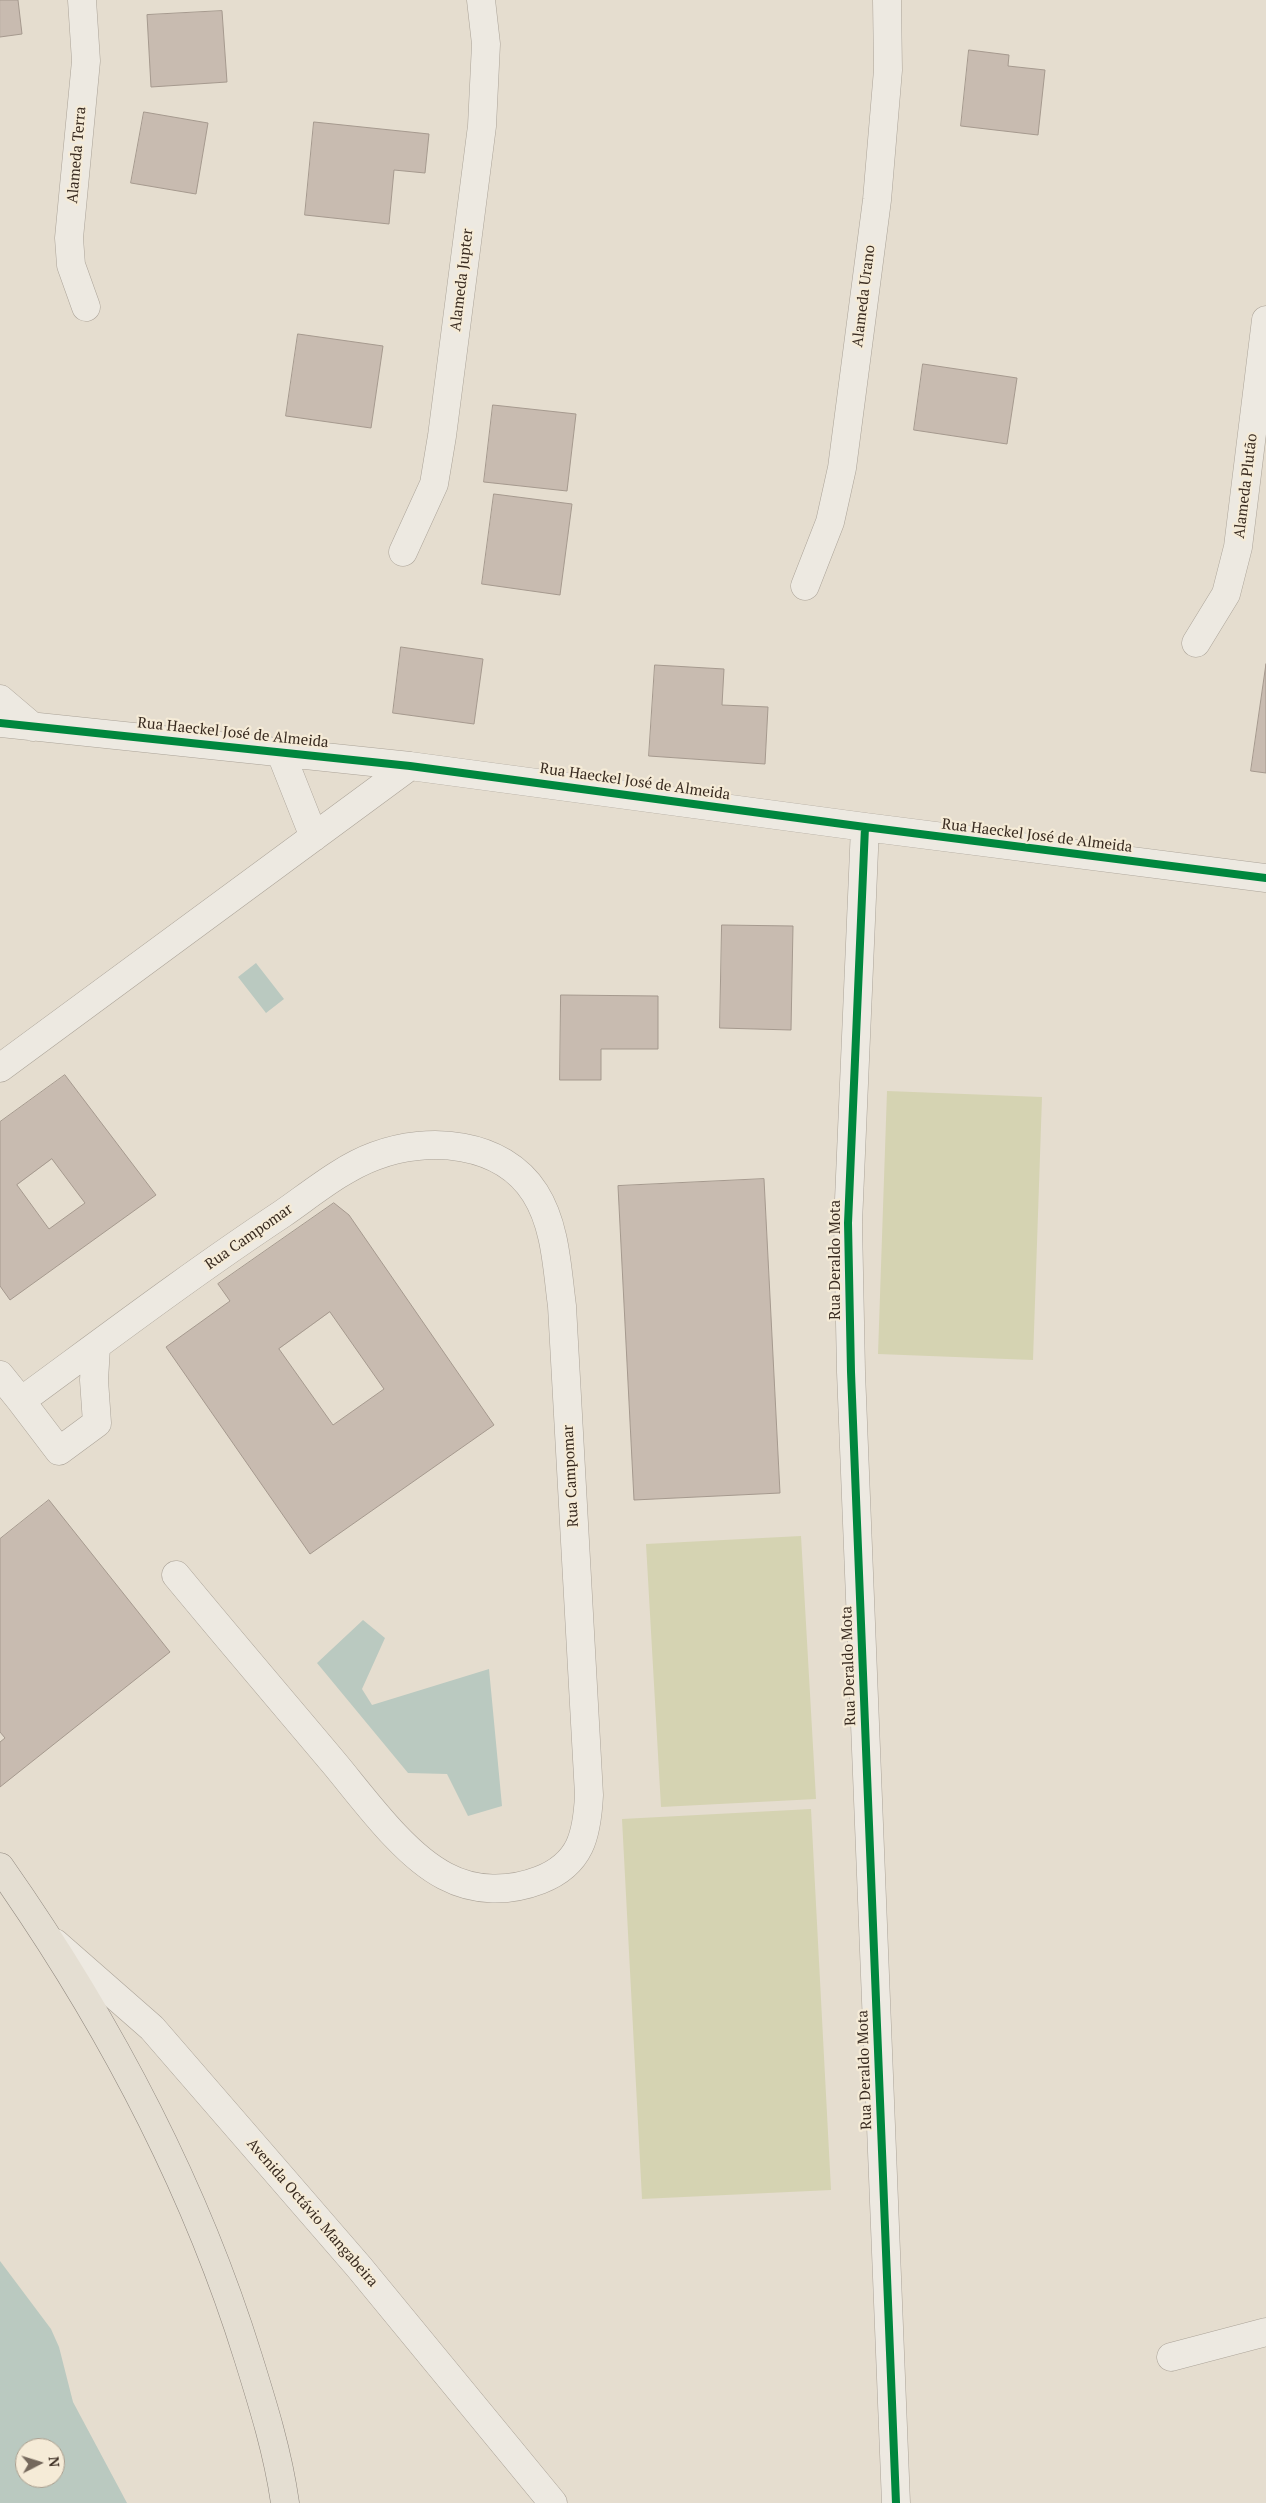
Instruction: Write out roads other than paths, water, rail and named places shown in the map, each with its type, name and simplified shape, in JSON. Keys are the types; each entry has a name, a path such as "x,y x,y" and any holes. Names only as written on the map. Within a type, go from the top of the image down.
{"main road":[{"name":"Avenida Octávio Mangabeira","path":"0,1868 51,1940 127,2069 166,2145 206,2237 238,2325 264,2410 285,2503"}],"street":[{"name":"Alameda Terra","path":"82,0 86,61 69,238 71,264 86,308"},
{"name":"Alameda Jupter","path":"403,552 434,484 442,436 482,126 486,44 481,0"},
{"name":"Alameda Urano","path":"806,586 830,522 842,468 877,200 888,70 887,0"},
{"name":"Alameda Plutão","path":"1196,642 1226,594 1238,547 1266,320"},
{"path":"0,699 33,727"},
{"path":"0,717 33,727"},
{"name":"Rua Haeckel José de Almeida","path":"0,723 410,766 1266,878"},
{"path":"280,751 314,837"},
{"path":"0,1068 410,766"},
{"name":"Rua Deraldo Mota","path":"865,827 848,1223 850,1362 896,2503"},
{"name":"Rua Campomar","path":"20,1401 256,1231 356,1164 375,1156 414,1147 462,1146 493,1156 519,1173 536,1193 548,1220 555,1252 562,1306 589,1795 587,1826 577,1851 566,1865 551,1876 524,1886 499,1889 472,1887 445,1876 417,1857 371,1806 176,1575"},
{"path":"0,1375 59,1452 97,1423 94,1380 96,1347"},
{"name":"Avenida Octávio Mangabeira","path":"51,1940 152,2028 359,2267 554,2503"},
{"path":"1171,2357 1266,2332"}]}
